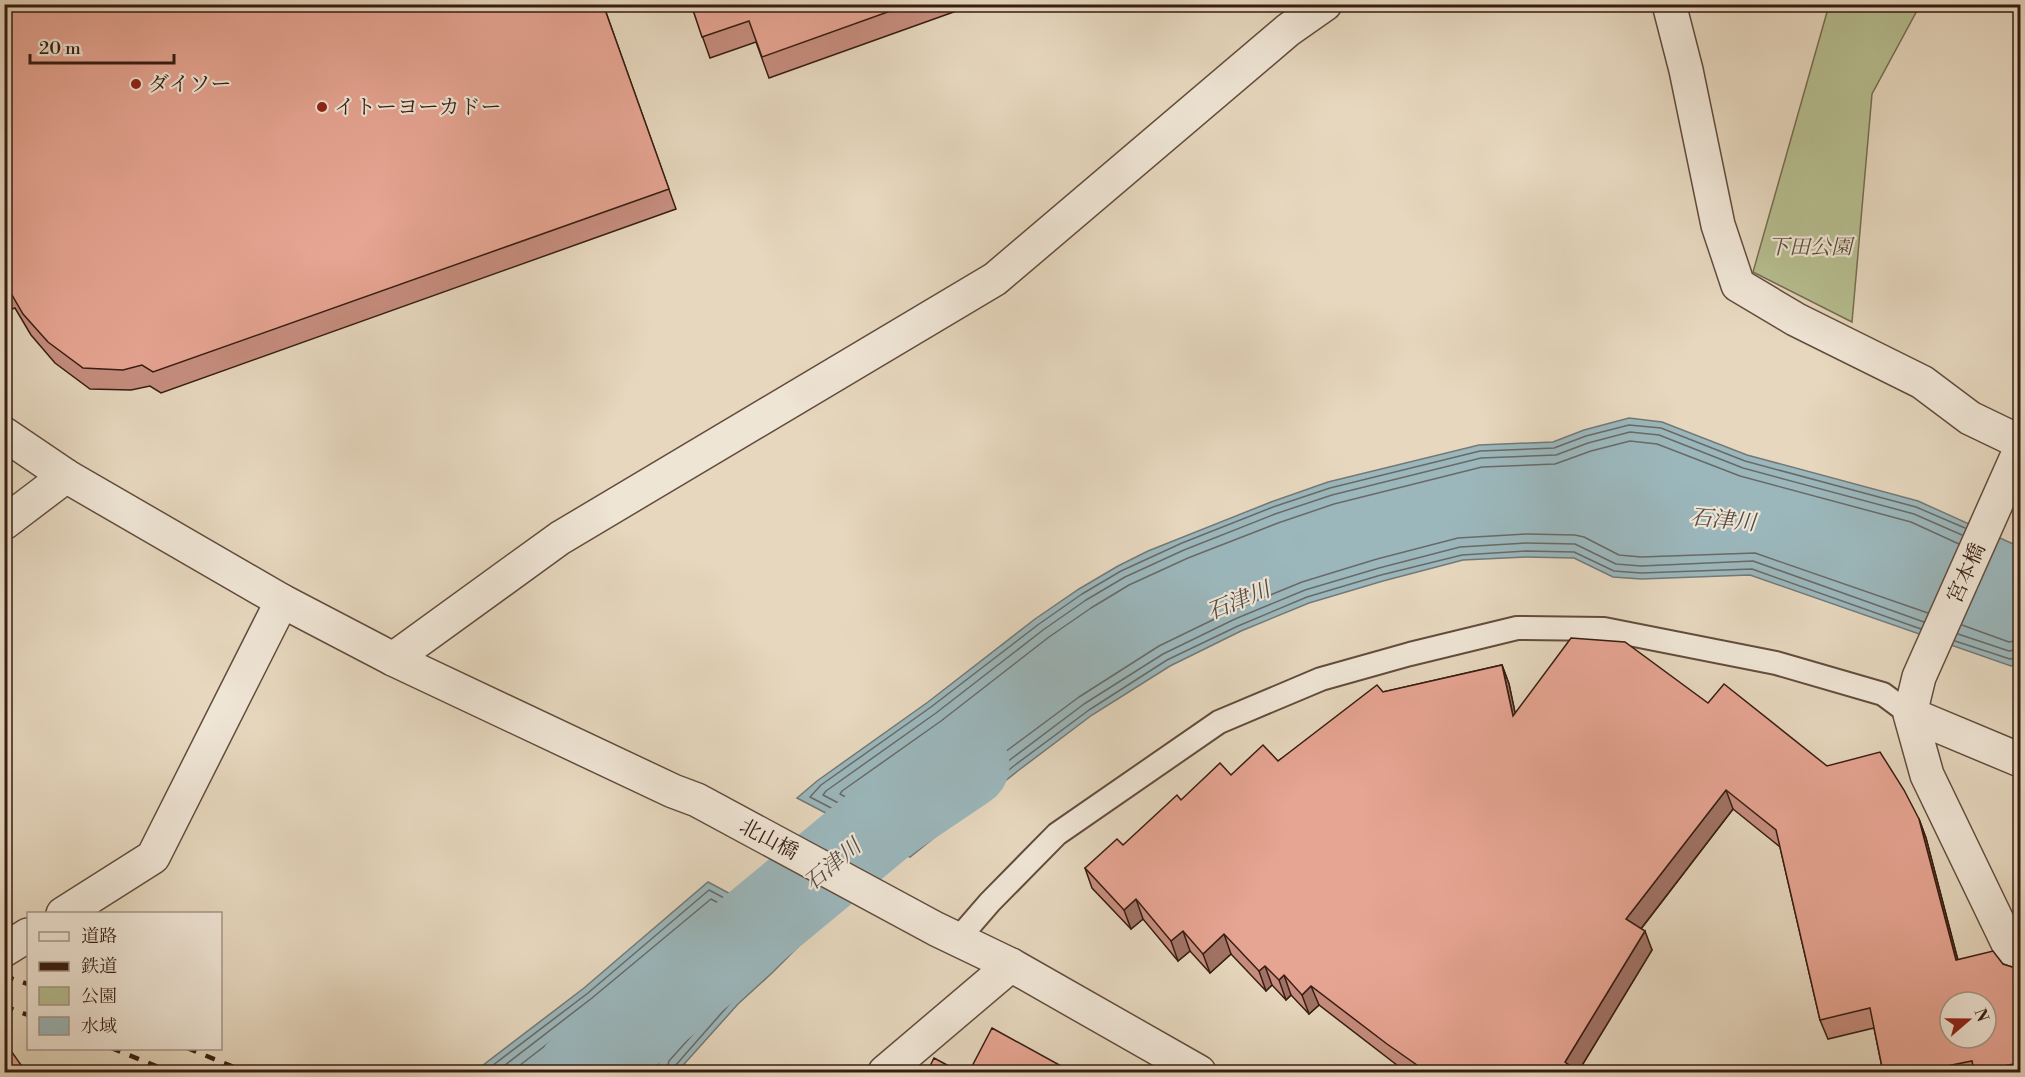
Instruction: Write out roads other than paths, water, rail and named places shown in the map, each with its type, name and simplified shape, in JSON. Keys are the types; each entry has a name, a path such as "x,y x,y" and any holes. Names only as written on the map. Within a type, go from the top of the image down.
{"street":[{"path":"393,659 560,538 995,279 1288,30 1325,4"},
{"path":"1669,4 1686,70 1718,225 1738,285 1795,319 1922,382 2018,454"},
{"name":"北山橋","path":"4,434 66,476 282,601 393,659 696,800 947,934 1011,965 1199,1072"},
{"name":"宮本橋","path":"1910,714 1919,677 2018,454"},
{"path":"4,523 66,476"},
{"path":"66,912 153,857 282,601"},
{"path":"1910,714 2020,760"},
{"path":"1910,714 1927,775 2020,968"},
{"path":"4,950 27,936"},
{"path":"885,1072 1011,965"}],"lane":[{"path":"947,934 990,902 1057,834 1219,722 1321,679 1506,630 1604,628 1776,663 1883,694 1910,714"}],"water":[{"path":"1629,418 1662,422 1747,455 1918,501 2020,547 2020,662 2011,666 1750,575 1641,579 1613,577 1574,558 1526,557 1463,560 1309,603 1241,631 1170,666 1092,715 910,857 797,798 817,781 928,702 1035,619 1079,589 1148,551 1328,482 1479,445 1553,442 1584,430"},
{"path":"708,882 809,936 738,1004 677,1072 474,1072 584,988"}],"waterway":[{"name":"石津川","path":"580,1072 886,819 966,765"}],"railway":[{"path":"4,976 27,984"},
{"path":"4,1006 27,1015"},
{"path":"116,1050 171,1072"},
{"path":"192,1050 246,1072"}],"place":[{"name":"ダイソー","path":"136,84"},
{"name":"イトーヨーカドー","path":"322,107"}],"park label":[{"name":"下田公園","path":"1810,247"}]}
